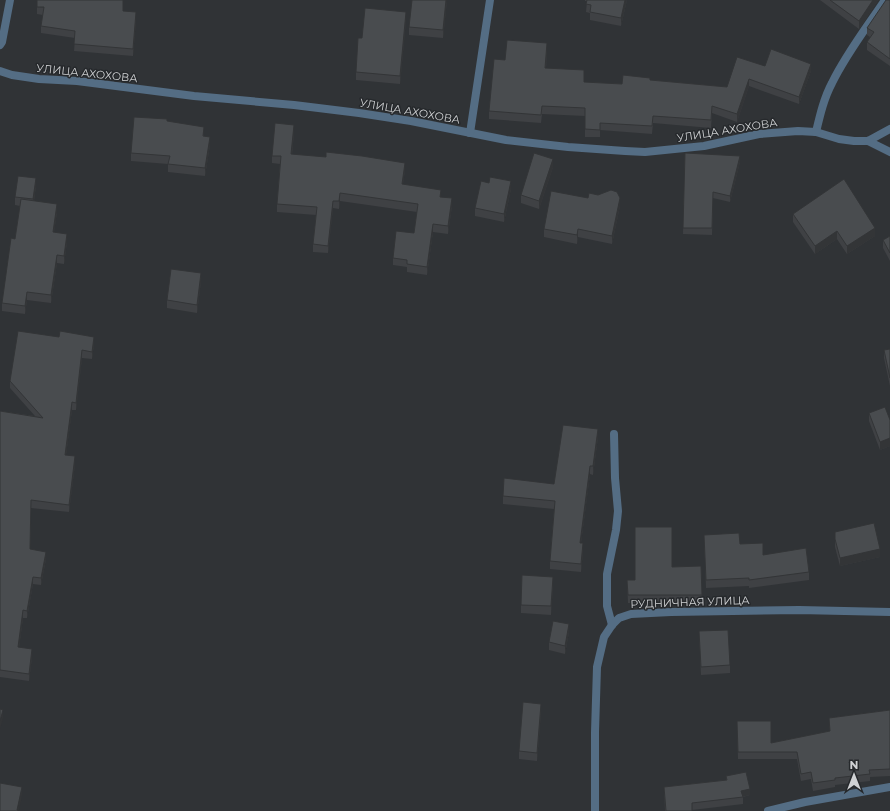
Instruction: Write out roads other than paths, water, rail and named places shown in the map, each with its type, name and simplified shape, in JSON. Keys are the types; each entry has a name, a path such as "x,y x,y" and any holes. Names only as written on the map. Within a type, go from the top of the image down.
{"street":[{"path":"0,45 4,36 10,0"},
{"path":"470,133 490,0"},
{"path":"816,132 822,108 832,83 885,0"},
{"name":"УЛИЦА АХОХОВА","path":"0,70 12,75 39,79 77,81 194,96 294,105 359,113 412,121 506,140 568,147 645,152 704,146 759,134 798,131 816,132 839,139 868,141"},
{"path":"868,141 890,129"},
{"path":"868,141 890,152"},
{"path":"595,811 597,667 604,637 612,625 607,606 607,574 616,530 618,511 615,478 614,434"},
{"name":"РУДНИЧНАЯ УЛИЦА","path":"612,625 619,618 632,614 671,612 799,610 890,612"},
{"path":"768,811 805,802 890,787"}]}
